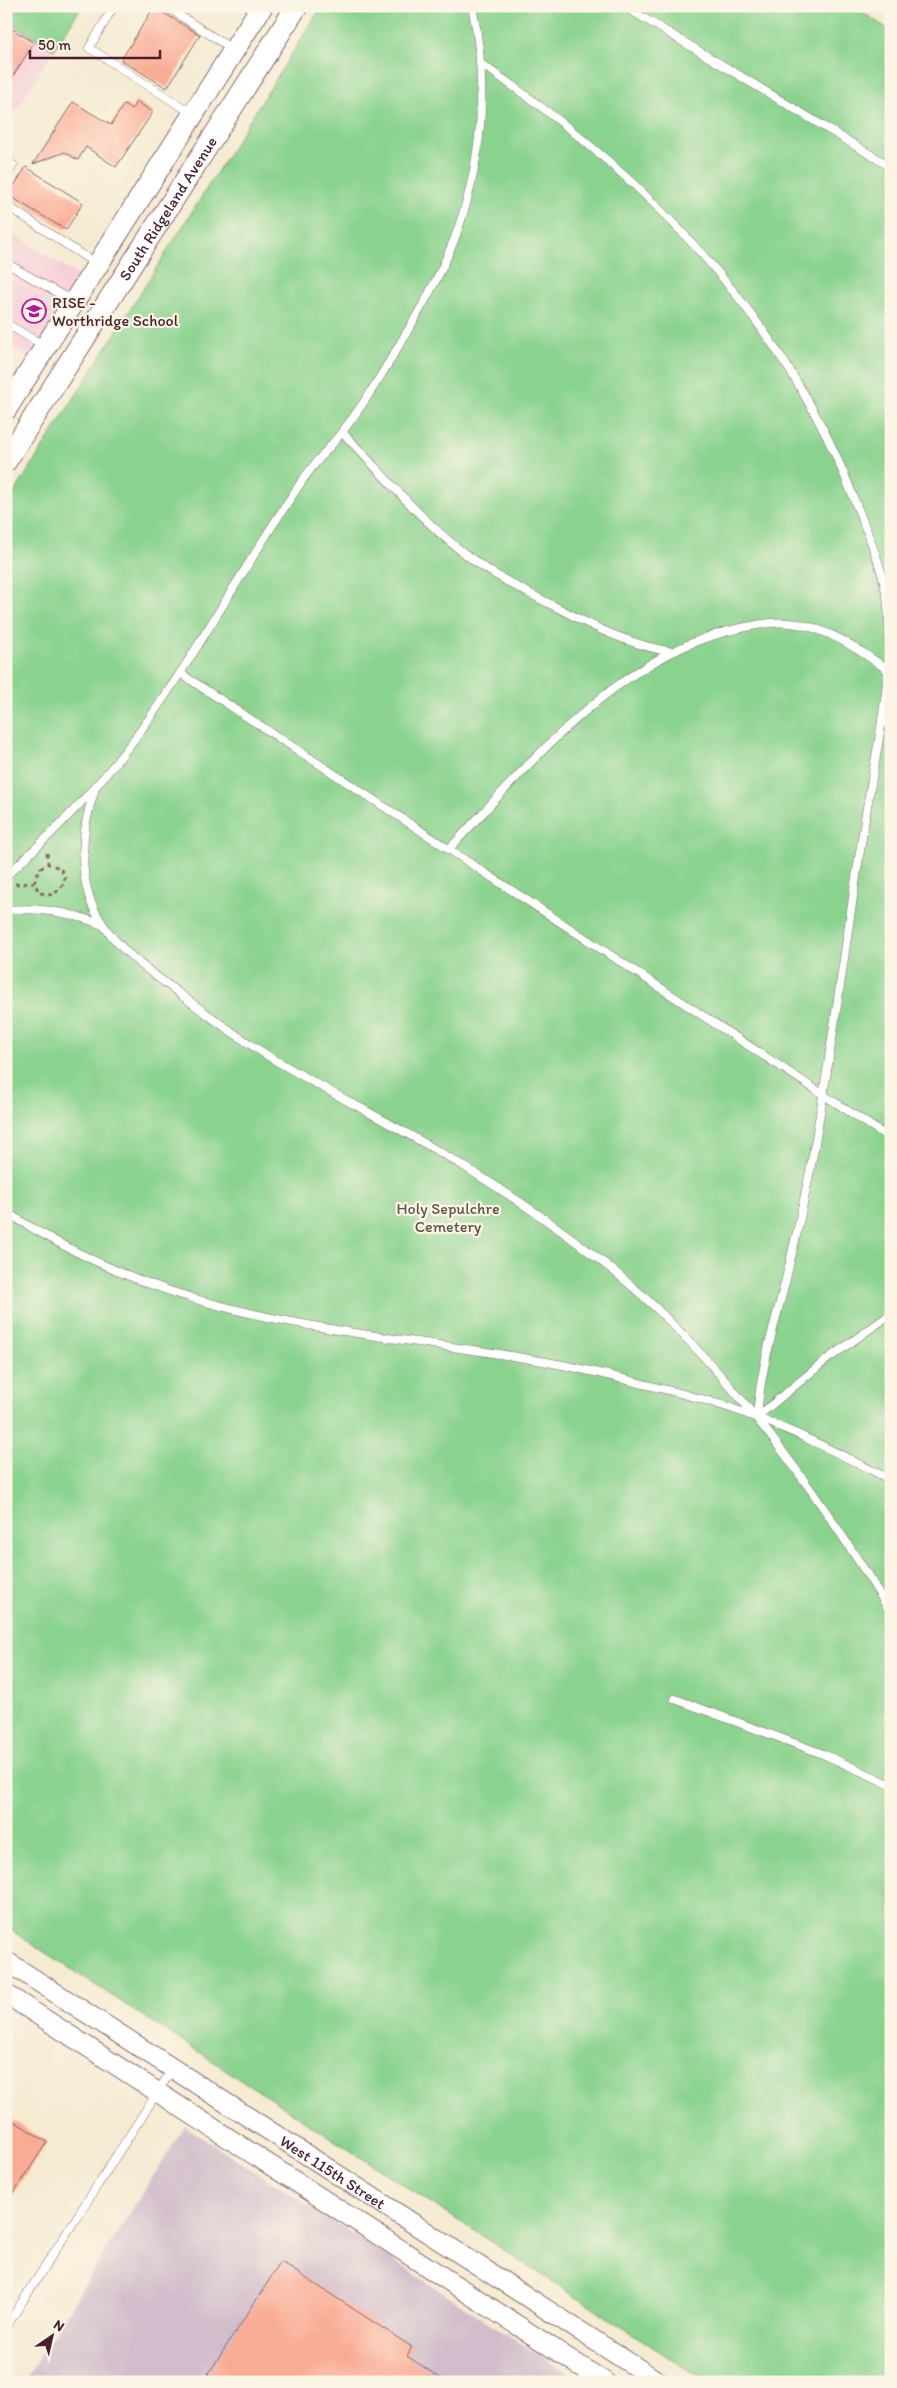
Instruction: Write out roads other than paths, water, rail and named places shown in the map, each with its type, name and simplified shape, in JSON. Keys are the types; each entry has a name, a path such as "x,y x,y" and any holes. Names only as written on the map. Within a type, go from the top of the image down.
{"main road":[{"name":"South Ridgeland Avenue","path":"6,408 262,6"},
{"name":"South Ridgeland Avenue","path":"6,461 297,6"}],"street":[{"name":"West 115th Street","path":"6,1960 659,2382"},
{"name":"West 115th Street","path":"6,1994 605,2382"}],"lane":[{"path":"114,6 89,48 193,114"},
{"path":"165,6 234,51"},
{"path":"6,876 45,840 96,786 127,748 180,673 299,484 342,432 388,365 422,308 452,246 468,196 478,147 483,90 472,6"},
{"path":"624,6 891,167"},
{"path":"481,64 535,100 586,141 673,222 738,298 783,361 829,438 846,476 882,573 888,606 890,669 887,718 868,797 823,1094 796,1234 763,1367 757,1417"},
{"path":"6,177 13,165"},
{"path":"6,205 98,265"},
{"path":"6,263 74,302"},
{"path":"6,323 46,345"},
{"path":"342,432 440,533 478,564 515,586 616,637 644,647 672,652"},
{"path":"449,849 521,771 582,715 618,686 672,652 701,639 769,622 790,623 810,627 832,636 890,669"},
{"path":"180,673 891,1138"},
{"path":"887,718 891,727"},
{"path":"96,786 86,822 83,853 84,875 91,900 103,925 128,953 228,1030 471,1171 520,1203 613,1271 653,1305 692,1344 757,1417 839,1530 891,1613"},
{"path":"6,910 37,910 67,914 103,925"},
{"path":"6,1212 38,1232 109,1268 149,1284 228,1308 316,1326 592,1371 708,1400 757,1417 891,1480"},
{"path":"757,1417 826,1360 891,1314"},
{"path":"675,1699 823,1754 891,1785"},
{"path":"6,2327 173,2068"}],"place":[{"name":"RISE - Worthridge School","path":"34,311"}],"park label":[{"name":"Holy Sepulchre Cemetery","path":"448,1217"}]}
